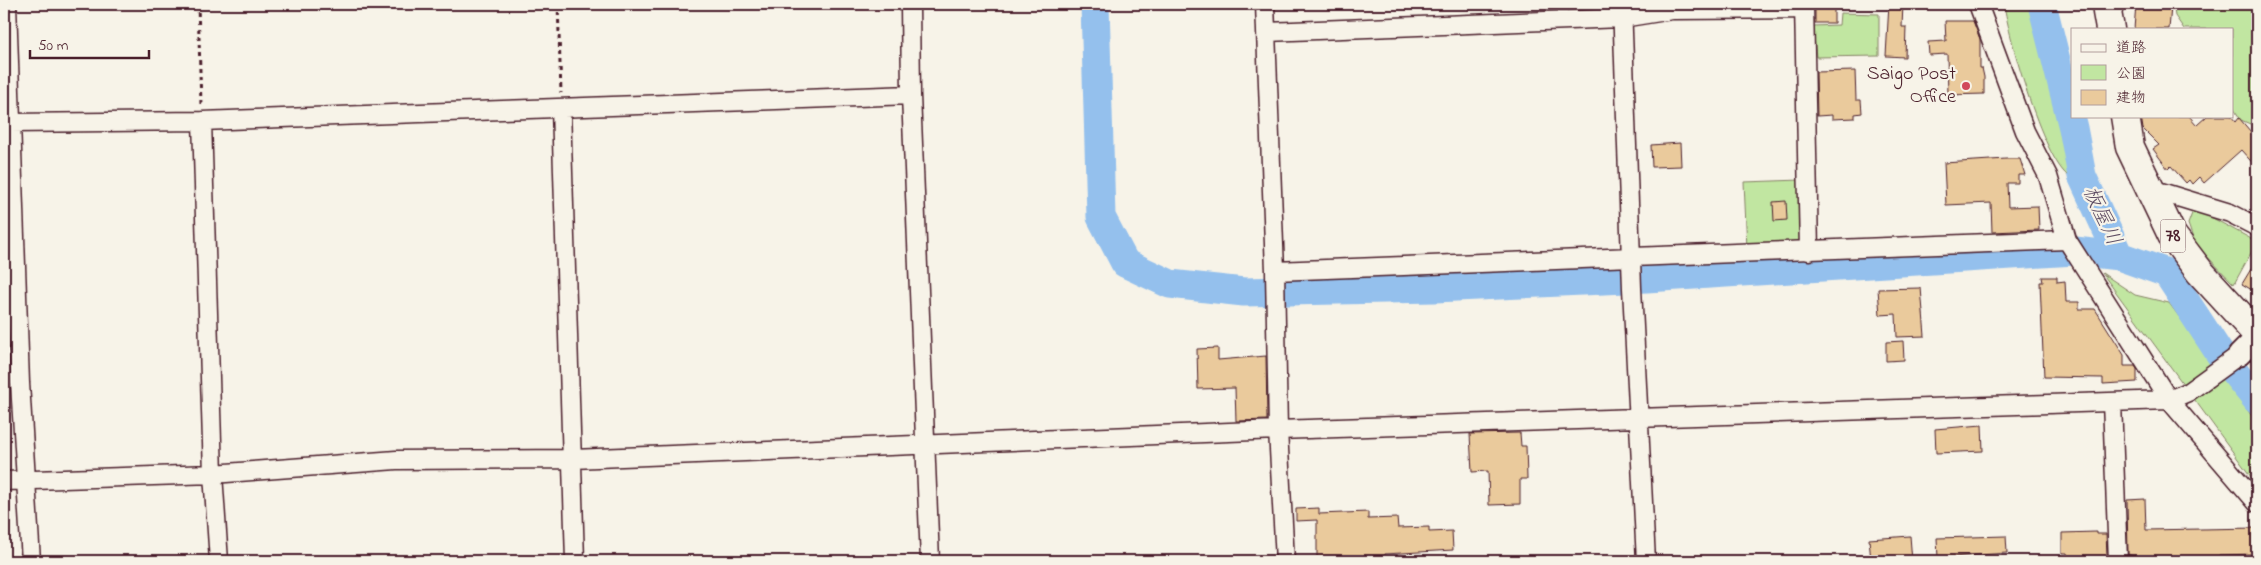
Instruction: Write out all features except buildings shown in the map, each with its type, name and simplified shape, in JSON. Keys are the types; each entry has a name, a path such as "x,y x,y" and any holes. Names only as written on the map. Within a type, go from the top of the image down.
{"main road":[{"path":"2110,4 2107,12 2110,28"},
{"name":"78","path":"2125,118 2130,147 2172,235 2200,272 2257,335"}],"street":[{"path":"7,4 7,83 11,123 12,383 27,480 31,561"},
{"path":"910,4 911,95 930,561"},
{"path":"1265,4 1276,301 1278,430 1285,561"},
{"path":"1978,4 2024,131 2048,176 2067,240 2169,400 2257,503"},
{"path":"1267,32 1622,11 1804,6 1809,251"},
{"path":"1622,11 1632,288 1646,561"},
{"path":"11,123 202,121 911,95"},
{"path":"561,108 576,561"},
{"path":"202,121 213,474 219,561"},
{"path":"2148,188 2230,213 2257,227"},
{"path":"1275,275 2067,240"},
{"path":"4,481 213,474 396,460 572,459 1278,430 2169,400 2188,392 2239,355 2257,335"},
{"path":"2112,402 2118,561"}],"path":[{"path":"198,4 202,121"},
{"path":"558,4 561,108"}],"green space":[{"path":"2004,4 2032,4 2058,118 2073,171 2073,179 2062,170 2051,152 2040,127 2020,70"},
{"path":"2173,4 2257,4 2257,127 2241,120 2234,109 2234,28 2183,28 2175,16"},
{"path":"1840,13 1879,14 1879,56 1816,57 1813,26 1839,25"},
{"path":"1802,180 1804,242 1747,249 1744,182"},
{"path":"2194,208 2257,242 2234,284 2195,244 2188,224"},
{"path":"2102,273 2135,295 2169,303 2257,423 2257,485"}],"waterway":[{"path":"1095,4 1101,217 1125,263 1170,284 1244,292 1435,288 1647,278 2075,251 2119,256 2167,273 2222,357 2257,400"},
{"name":"板屋川","path":"2042,4 2073,128 2082,176 2119,256"}],"place":[{"name":"Saigo Post Office","path":"1966,86"}]}
